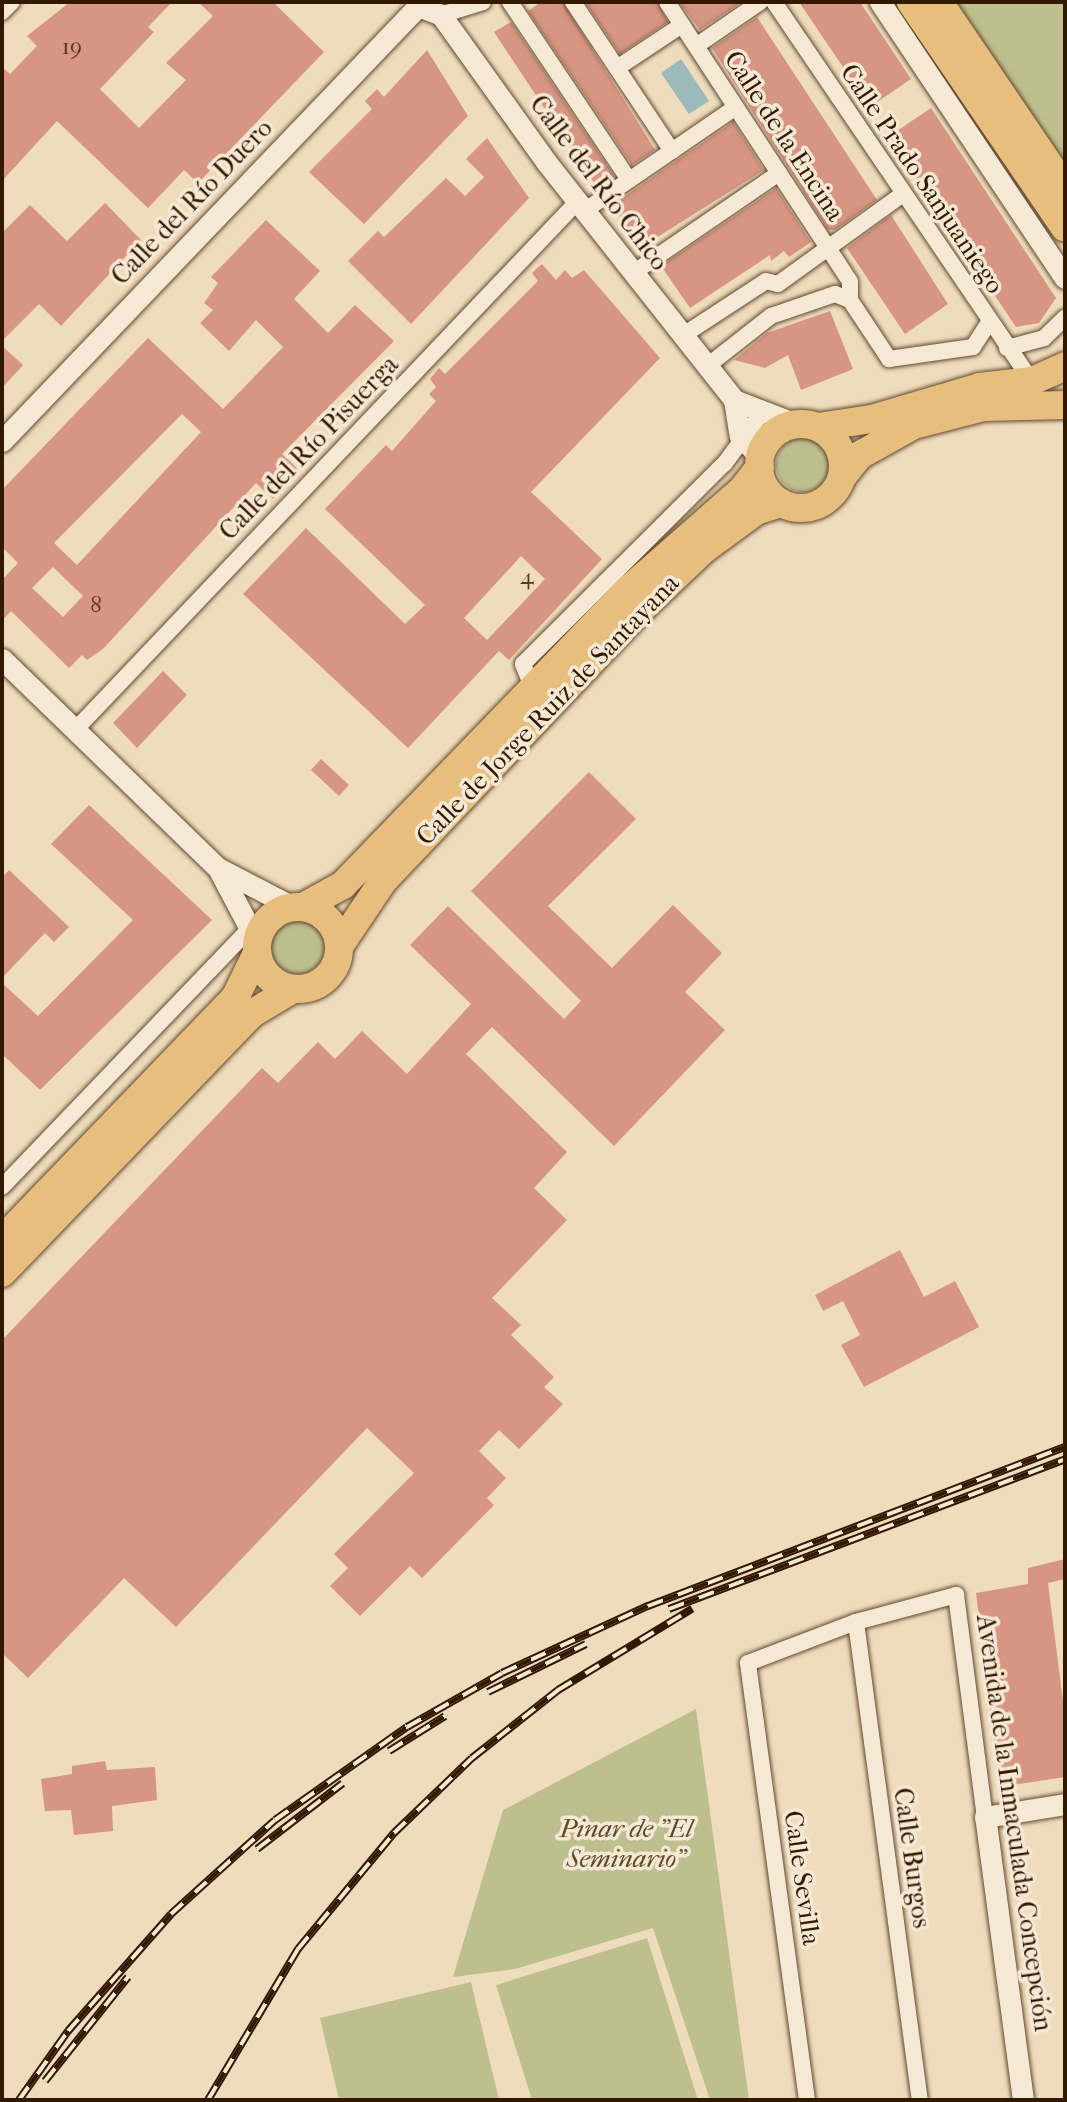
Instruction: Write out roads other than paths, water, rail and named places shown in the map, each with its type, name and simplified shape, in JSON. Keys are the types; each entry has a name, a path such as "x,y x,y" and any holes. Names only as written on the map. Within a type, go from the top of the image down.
{"highway":[{"path":"911,2 1065,228"},
{"path":"939,2 1065,188"},
{"name":"Calle de Jorge Ruiz de Santayana","path":"272,926 343,885 628,590 742,490 775,433 807,426 872,419 980,387 1032,381 1065,366"},
{"name":"Calle de Jorge Ruiz de Santayana","path":"2,1273 251,1014 293,989 318,985 329,976 340,945 383,881 644,606 703,550 756,510 781,503 815,506 834,493 842,477 860,454 914,425 983,407 1065,405"},
{"path":"807,426 841,453 842,477"},
{"path":"760,462 766,488 781,503"},
{"path":"272,926 328,919 340,945"},
{"path":"272,926 269,977 293,989"},
{"path":"2,1240 234,998 272,926"}],"street":[{"path":"2,12 12,2"},
{"path":"420,4 441,15 483,2"},
{"path":"510,2 629,180"},
{"path":"573,2 672,150"},
{"name":"Calle de la Encina","path":"667,2 850,282 850,300 889,359 973,348 988,324"},
{"path":"696,46 760,2"},
{"name":"Calle Prado Sanjuaniego","path":"774,2 988,324 1032,381"},
{"path":"880,2 1065,278"},
{"name":"Calle del Río Duero","path":"2,441 420,4"},
{"name":"Calle del Río Chico","path":"441,15 581,206 734,400 761,414 807,426"},
{"path":"617,68 682,25"},
{"name":"Calle del Río Pisuerga","path":"77,728 581,206 629,180 736,107"},
{"path":"633,273 779,173"},
{"path":"682,336 766,281 778,285 830,250 903,194"},
{"path":"706,367 771,316 816,298 835,294 850,300"},
{"path":"1007,348 1044,338 1065,318"},
{"path":"734,400 740,436 760,462"},
{"name":"Calle de Jorge Ruiz de Santayana","path":"533,689 523,664 725,463 740,436 761,414"},
{"path":"2,659 77,728 272,926"},
{"path":"218,869 272,926"},
{"name":"Calle de Jorge Ruiz de Santayana","path":"2,1187 272,926"},
{"name":"Avenida de la Inmaculada Concepción","path":"856,1622 956,1595 1023,2100"},
{"name":"Calle Sevilla","path":"807,2100 748,1663 856,1622"},
{"name":"Calle Burgos","path":"856,1622 920,2100"},
{"path":"985,1817 1065,1804"}],"water":[{"path":"681,59 709,101 689,114 661,73"}],"railway":[{"path":"19,2100 68,2031 171,1914 275,1820 407,1727 502,1673 648,1606 1065,1447"},
{"path":"669,1609 1065,1459"},
{"path":"208,2100 298,1949 394,1833 472,1758 558,1690 692,1609"},
{"path":"488,1692 586,1644"},
{"path":"389,1751 445,1716"},
{"path":"257,1849 343,1783"},
{"path":"45,2081 128,1977"}],"park label":[{"name":"Pinar de \"El Seminario\"","path":"626,1844"}]}
